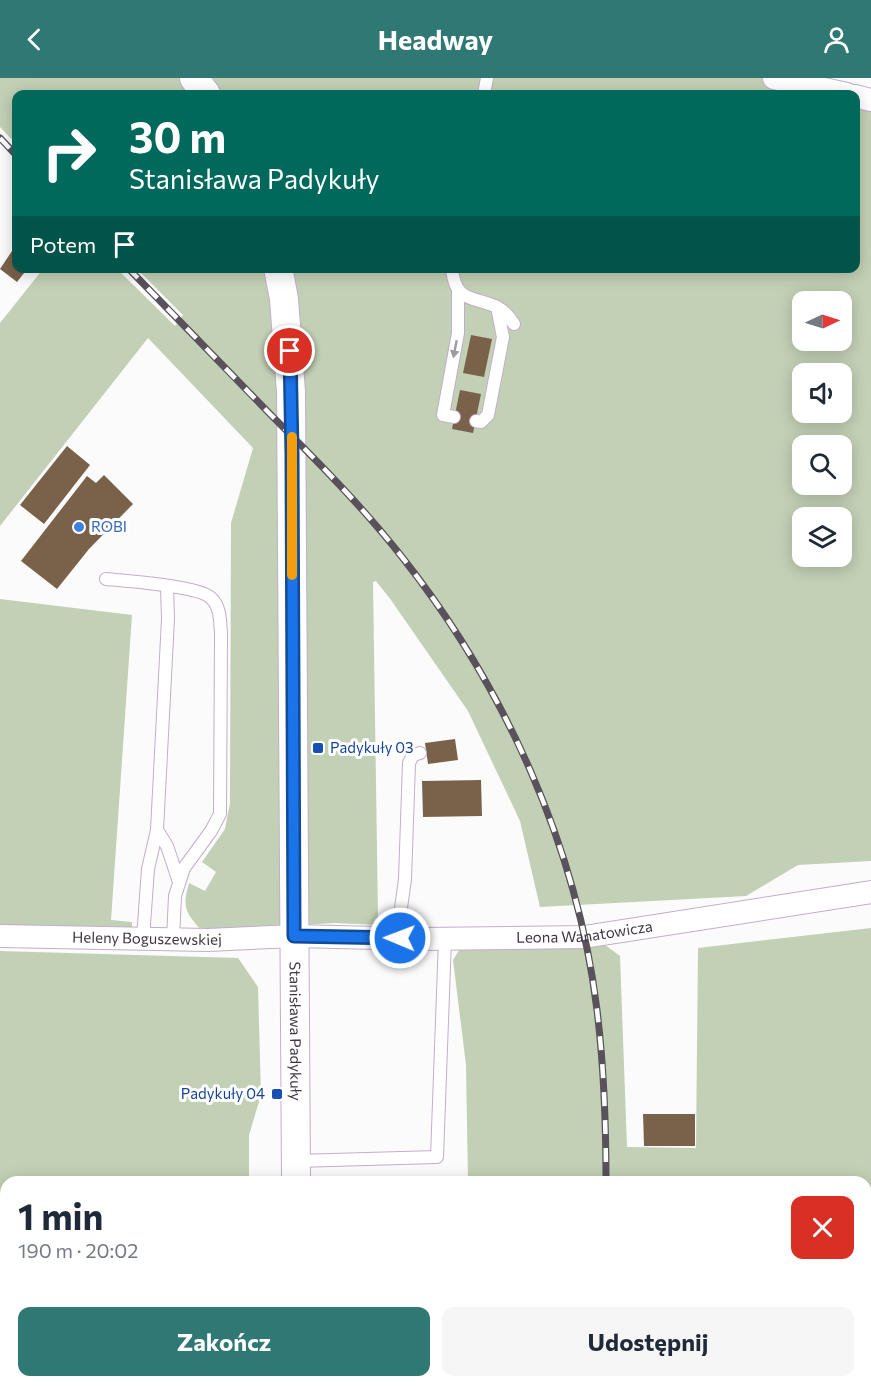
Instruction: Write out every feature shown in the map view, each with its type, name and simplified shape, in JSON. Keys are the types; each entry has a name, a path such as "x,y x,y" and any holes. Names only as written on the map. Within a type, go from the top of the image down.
{"street":[{"path":"774,78 829,90"},
{"name":"Stanisława Padykuły","path":"279,273 284,299 291,392 296,1171"},
{"name":"Leona Wanatowicza","path":"294,936 445,939 584,938 871,892"},
{"name":"Heleny Boguszewskiej","path":"0,936 208,940 294,936"}],"lane":[{"path":"452,273 453,282 458,290 470,299 498,307 514,324"},
{"path":"454,417 443,415 458,333 458,290"},
{"path":"476,421 481,422 488,415 503,337 498,307"},
{"path":"106,579 195,591 211,598 219,611 221,634 220,814 211,831 184,868 175,896 173,939"},
{"path":"143,938 148,869 157,830 168,619 167,587"},
{"path":"400,938 400,915 405,879 409,763 413,755 420,753"},
{"path":"157,830 166,846 179,882"},
{"path":"296,1171 437,1157 445,939"}],"green space":[{"path":"0,78 825,78 871,88 871,861 798,865 746,896 540,907 520,821 468,711 376,581 373,582 378,917 386,917 385,921 377,925 335,923 202,931 186,909 186,898 189,883 205,891 216,872 202,862 225,829 230,803 231,523 253,448 148,338 0,526 0,323 40,273 121,273 175,326 183,315 141,273 860,273 860,90 12,90 12,140 0,127"},
{"path":"0,599 132,615 111,920 132,922 132,929 0,927"},
{"path":"871,928 871,1176 468,1176 466,1065 453,960 461,947 601,942 620,956 627,1147 696,1148 698,948"},
{"path":"0,951 238,958 258,987 261,1095 249,1135 249,1176 0,1176"}],"building":[{"path":"12,251 12,273 24,273 17,282 0,269"},
{"path":"471,335 492,339 484,377 463,373"},
{"path":"460,390 481,394 473,433 452,429"},
{"path":"67,446 90,465 44,524 20,505"},
{"name":"ROBI","path":"104,475 133,504 89,549 57,589 21,561 87,476 96,483"},
{"path":"455,739 458,760 428,764 425,743"},
{"path":"481,780 482,816 423,817 422,781"},
{"path":"643,1114 695,1114 695,1146 644,1146"}],"railway":[{"path":"0,138 12,151"},
{"path":"133,273 322,466 387,538 439,607 473,659 503,714 530,770 553,829 572,888 587,949 601,1053 606,1176"}],"slow traffic":[{"path":"292,437 292,575"}],"place":[{"name":"ROBI","path":"79,527"},
{"name":"Padykuły 03","path":"318,748"},
{"name":"Padykuły 04","path":"277,1094"}],"route":[{"path":"290,351 294,936 400,938"}]}
